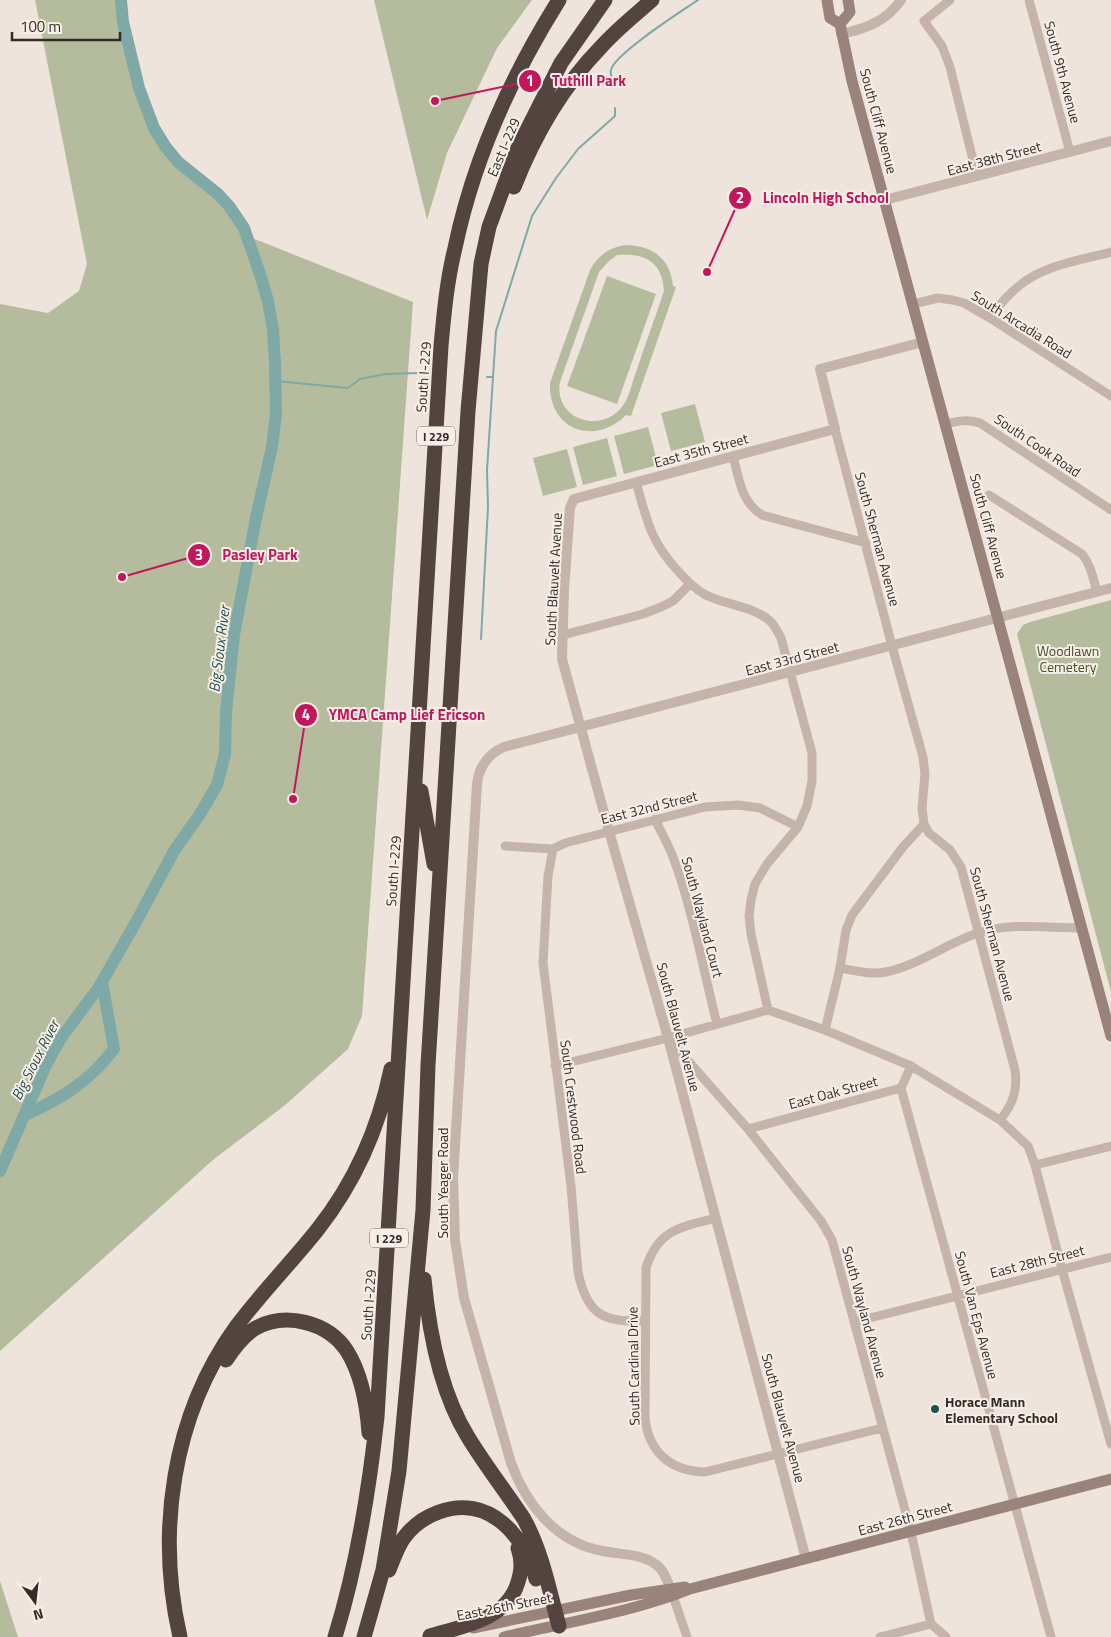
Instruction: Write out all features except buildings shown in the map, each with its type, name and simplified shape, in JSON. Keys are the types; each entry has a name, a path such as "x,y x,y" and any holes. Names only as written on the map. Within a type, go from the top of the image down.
{"highway":[{"path":"501,112 535,38 559,0"},
{"name":"East I-229","path":"501,112 530,58 568,0"},
{"name":"East I-229","path":"481,264 489,227 518,148 561,63 605,0"},
{"path":"481,264 497,231 521,170 544,124 562,96 600,47 652,0"},
{"name":"South I-229","path":"335,1637 353,1568 367,1497 377,1417 440,356 445,304 454,249 467,198 484,148 501,112"},
{"name":"I 229","path":"365,1633 383,1570 399,1472 423,1210 428,1065 468,411 481,264"},
{"path":"416,769 439,888"},
{"path":"180,1637 170,1578 168,1536 172,1491 186,1426 207,1376 234,1330 318,1229 358,1167 376,1124 388,1086 403,978"},
{"path":"423,1210 426,1300 433,1344 445,1384 468,1437 524,1519 532,1534 538,1550 552,1620"},
{"path":"190,1637 180,1592 178,1552 179,1507 186,1464 198,1420 215,1380 232,1351 254,1329 281,1321 301,1321 322,1328 346,1350 358,1374 367,1413 370,1441 367,1497"},
{"path":"365,1633 402,1539 423,1519 444,1510 466,1507 485,1512 502,1522 518,1539 530,1559 552,1620"},
{"path":"429,1637 484,1619 508,1603 516,1587 522,1567 518,1549 509,1528"}],"main road":[{"name":"South Cliff Avenue","path":"827,0 830,18 841,29 912,304 1111,1036"},
{"path":"841,29 850,12 848,0"},
{"name":"East 26th Street","path":"504,1637 631,1595 672,1592 706,1585 1111,1479"},
{"name":"East 26th Street","path":"429,1637 552,1620"}],"street":[{"path":"841,29 868,28 888,15 901,0"},
{"path":"950,0 924,21 942,46 950,67 977,176"},
{"name":"South 9th Avenue","path":"1029,0 1070,152"},
{"name":"East 38th Street","path":"885,200 1111,141"},
{"path":"990,318 1011,292 1036,273 1111,252"},
{"name":"South Arcadia Road","path":"912,304 938,298 964,303 1111,396"},
{"name":"South Sherman Avenue","path":"923,342 820,369 923,757 925,774 922,808 924,824 929,832 950,850 961,867 1016,1080 1014,1100 1000,1120"},
{"name":"South Cook Road","path":"945,424 961,420 972,420 980,423 1111,510"},
{"name":"East 35th Street","path":"574,499 835,429"},
{"path":"733,456 744,496 754,510 762,515 866,543"},
{"path":"636,482 648,527 657,545 690,584 724,603 760,614 772,623 781,638 812,752 812,781 807,806 798,827 767,864 755,884 751,900 749,916 751,934 768,1010"},
{"path":"990,495 1082,554 1091,569 1097,592"},
{"name":"South Blauvelt Avenue","path":"574,499 569,517 562,658 668,1038 806,1559"},
{"path":"563,635 644,614 673,601 690,584"},
{"name":"East 33rd Street","path":"485,762 495,752 504,747 1111,588"},
{"name":"South Yeager Road","path":"485,762 479,771 476,784 453,1178 455,1240 464,1298 511,1463 518,1482 528,1500 540,1516 557,1531 578,1544 601,1551 640,1556 651,1561 666,1576 672,1592"},
{"name":"East 32nd Street","path":"505,846 553,849 565,843 705,807 738,805 760,808 798,827"},
{"name":"South Wayland Court","path":"655,819 672,855 690,910 717,1024"},
{"path":"825,1030 840,968 846,930 852,915 903,846 924,824"},
{"name":"South Crestwood Road","path":"553,849 548,876 543,963 580,1286 590,1305 605,1317 621,1321 645,1321"},
{"path":"840,968 867,973 885,972 903,967 978,933 1002,928 1018,926 1082,928"},
{"path":"555,1066 668,1038 768,1010 825,1030 911,1066 1000,1120 1028,1146 1035,1165 1111,1444"},
{"name":"South Wayland Avenue","path":"668,1038 748,1129 821,1221 832,1240 911,1532 931,1624"},
{"path":"901,1088 911,1066"},
{"name":"East Oak Street","path":"748,1129 901,1088"},
{"name":"South Van Eps Avenue","path":"901,1088 1051,1637"},
{"path":"1035,1165 1111,1146"},
{"name":"South Cardinal Drive","path":"716,1218 684,1226 670,1233 657,1244 651,1253 646,1268 645,1418 646,1430 650,1441 658,1452 669,1462 683,1469 705,1472 882,1428"},
{"name":"East 28th Street","path":"854,1322 1111,1257"},
{"path":"672,1592 687,1637"},
{"path":"880,1637 931,1624 946,1637"}],"green space":[{"path":"35,0 121,0 132,63 145,106 154,127 177,161 233,211 241,222 247,236 413,302 362,1016 348,1049 284,1106 214,1159 0,1351 0,304 48,313 79,291 87,264"},
{"path":"374,0 532,0 497,48 447,153 427,220"},
{"path":"626,245 644,248 658,255 668,268 673,286 676,287 631,416 626,415 613,425 600,430 587,431 575,428 565,422 557,412 551,399 550,383 590,270 605,253","holes":["617,255 644,258 656,266 663,281 664,291 624,404 615,414 604,419 593,421 581,419 564,406 560,395 560,382 599,272"]},
{"path":"607,276 656,294 617,404 567,386"},
{"path":"695,404 705,442 671,451 661,413"},
{"path":"648,427 658,465 624,474 614,436"},
{"path":"607,438 617,476 583,485 573,447"},
{"path":"567,449 577,487 543,496 533,458"},
{"name":"Woodlawn Cemetery","path":"1111,600 1111,992 1017,634 1023,625 1030,622"},
{"path":"0,1581 18,1637 0,1637"}],"waterway":[{"name":"Big Sioux River","path":"0,1171 46,1065 61,1038 99,987 174,851 200,814 217,785 225,754 226,712 234,635 256,518 272,447 276,414 273,330 268,301 244,228 218,194 178,162 154,128 139,88 123,22 121,0"},
{"path":"612,78 611,70 624,54 650,33 698,0"},
{"path":"481,639 488,507 487,470 496,331 532,216 556,178 578,149 615,116 615,108"},
{"path":"276,381 348,388 360,379 385,374 420,373"},
{"path":"487,377 493,377"},
{"path":"25,1115 51,1102 85,1080 105,1061 114,1049 102,982"}],"place":[{"name":"Tuthill Park","path":"435,101"},
{"name":"Lincoln High School","path":"707,272"},
{"name":"Pasley Park","path":"122,577"},
{"name":"YMCA Camp Lief Ericson","path":"293,799"},
{"name":"Horace Mann Elementary School","path":"935,1409"}]}
